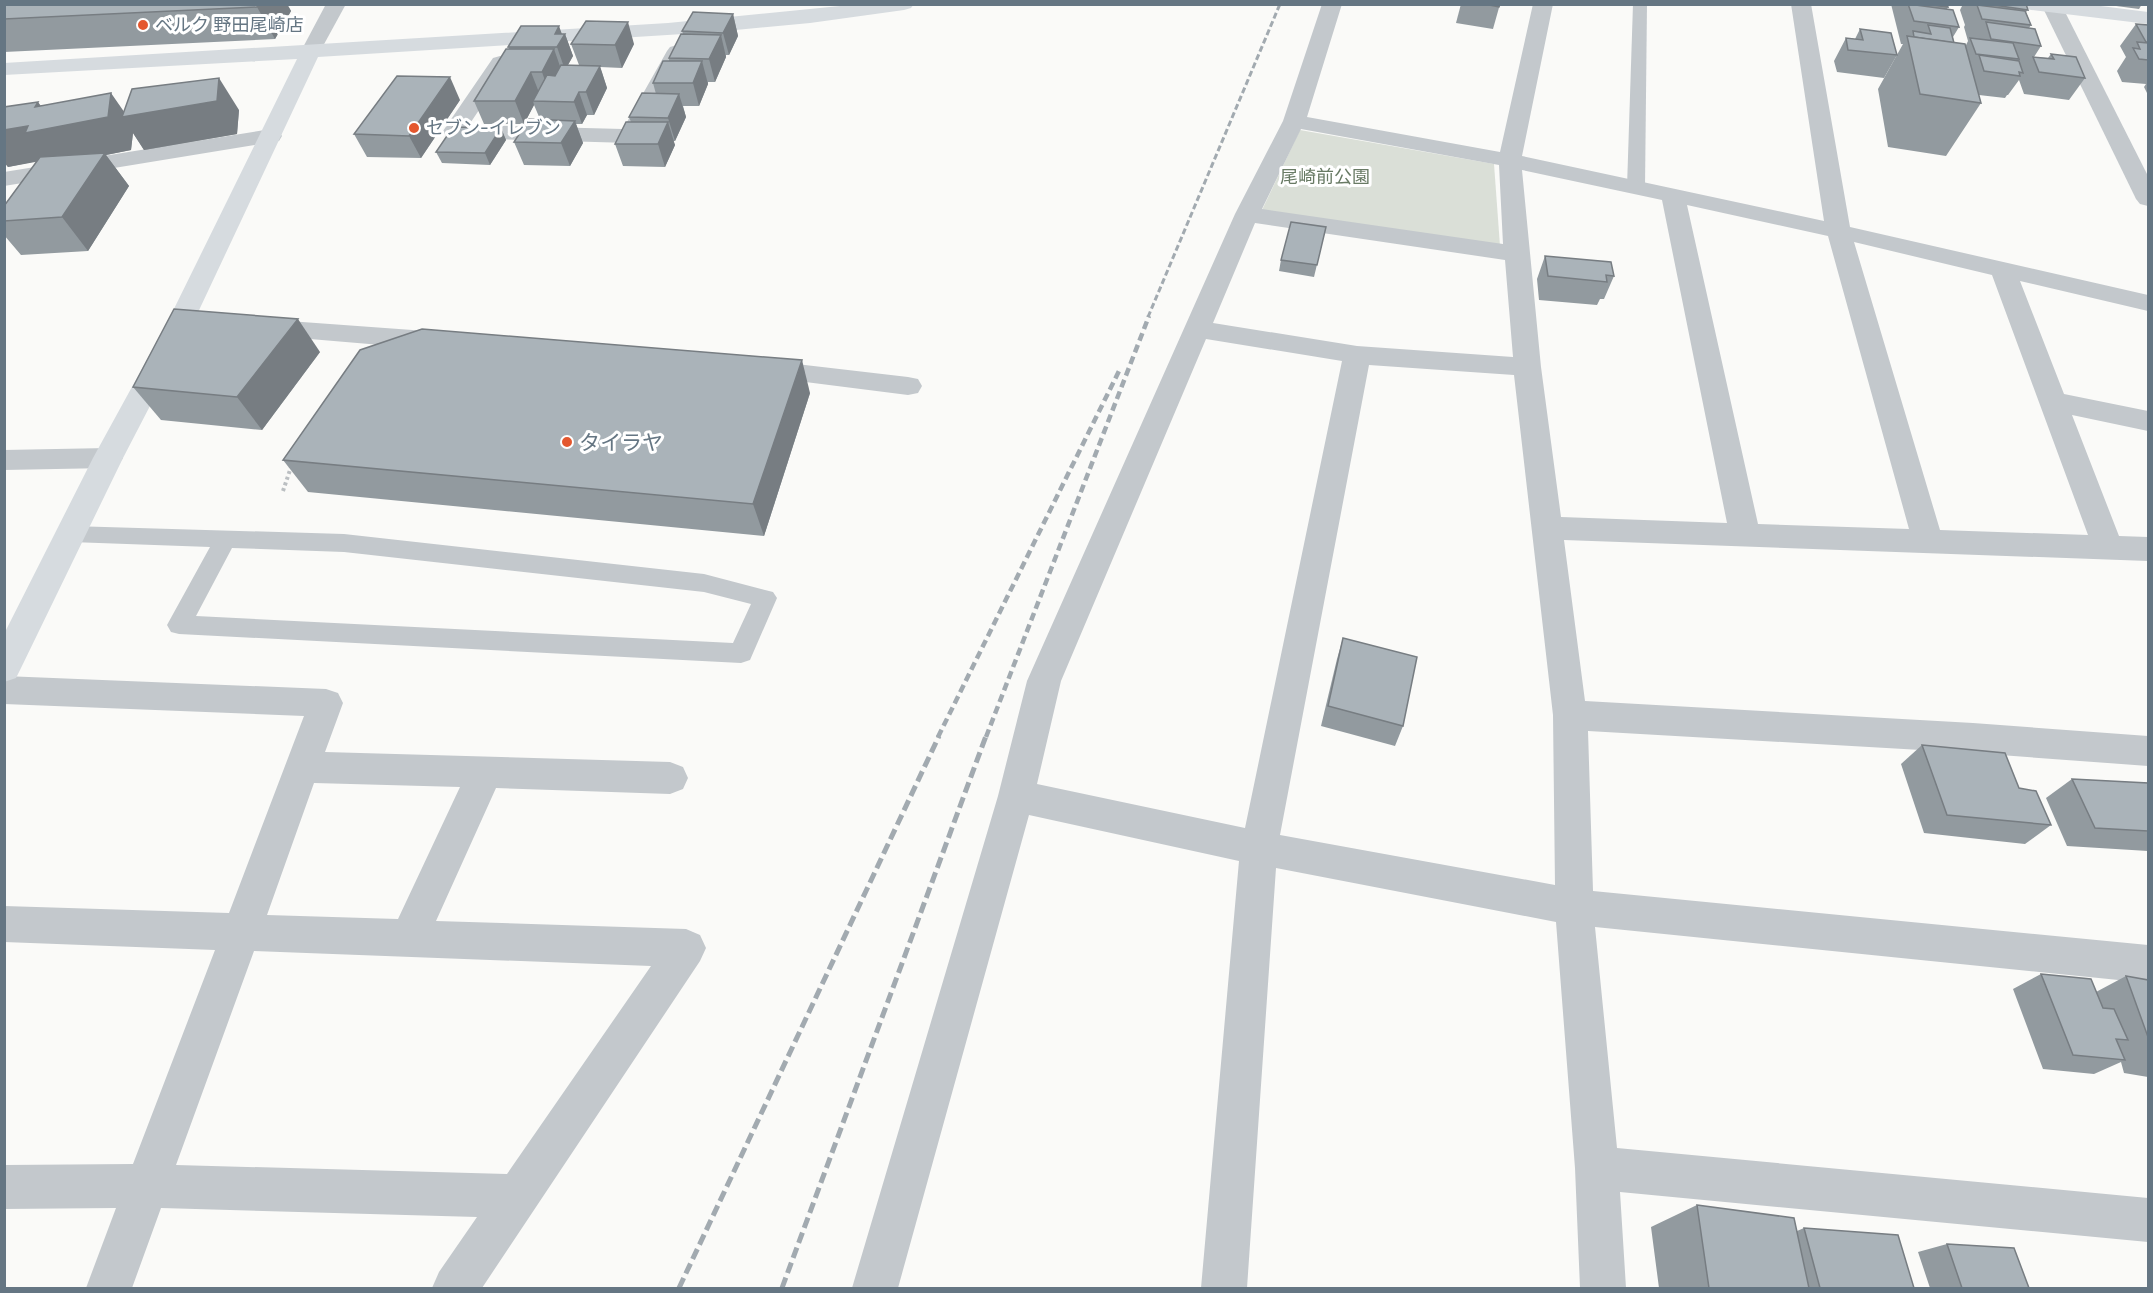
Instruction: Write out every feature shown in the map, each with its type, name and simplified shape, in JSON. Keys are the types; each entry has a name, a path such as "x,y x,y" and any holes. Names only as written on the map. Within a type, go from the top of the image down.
{"street":[{"path":"4,668 108,458 191,323 271,136 336,4"},
{"path":"4,69 310,53 690,27 827,16 904,4"},
{"path":"875,1288 1016,796 1044,681 1199,329 1247,214 1294,121 1332,4"},
{"path":"1543,4 1510,160 1527,367 1570,715 1574,907 1597,1168 1603,1288"},
{"path":"1801,4 1838,230 1928,541"},
{"path":"2045,5 2148,18"},
{"path":"2045,5 2148,199"},
{"path":"516,38 454,131 630,136 690,27"},
{"path":"1294,121 1510,160 1838,230 2148,303"},
{"path":"4,179 271,136"},
{"path":"1673,195 1745,534"},
{"path":"1247,214 1517,254"},
{"path":"2004,269 2108,548"},
{"path":"237,327 466,343"},
{"path":"1199,329 1357,355 1527,367"},
{"path":"1224,1288 1259,848 1357,355"},
{"path":"734,366 908,386"},
{"path":"2053,401 2148,422"},
{"path":"4,460 108,458"},
{"path":"1547,528 2148,549"},
{"path":"4,690 326,704 109,1288"},
{"path":"1570,715 1973,738 2148,751"},
{"path":"302,767 670,778"},
{"path":"409,938 485,772"},
{"path":"1016,796 1259,848 1574,907 2148,964"},
{"path":"4,924 686,948 455,1288"},
{"path":"1597,1168 2148,1220"},
{"path":"4,1187 148,1186 518,1196"}],"lane":[{"path":"1636,187 1640,4"},
{"path":"71,534 344,543 704,583 765,598 741,652 179,626 225,540"}],"path":[{"path":"283,490 294,460"}],"green space":[{"name":"尾崎前公園","path":"1300,130 1494,164 1500,246 1262,210"}],"building":[{"path":"4,4 258,4 257,7 4,19"},
{"path":"1484,4 1500,4 1499,7"},
{"path":"1908,4 1953,10 1959,27 1914,21"},
{"path":"1924,4 1947,4 1948,7"},
{"path":"1987,4 2026,4 2028,10"},
{"path":"1977,5 2025,11 2031,25 1982,19"},
{"path":"693,12 733,14 723,33 682,31"},
{"path":"586,21 628,22 615,45 571,44"},
{"path":"1986,22 2035,29 2041,46 1991,39"},
{"path":"2136,24 2148,25 2148,42 2146,42"},
{"path":"1928,25 1950,28 1954,43 1914,37 1913,31 1931,34"},
{"path":"521,26 559,26 555,34 565,34 557,47 508,47"},
{"path":"1860,29 1891,33 1897,55 1848,50 1846,38 1863,40"},
{"path":"681,34 721,35 709,59 669,58"},
{"path":"1907,36 1965,44 1981,103 1920,94"},
{"path":"1970,38 2013,43 2019,59 1976,54"},
{"path":"2137,42 2148,43 2148,60 2139,59 2133,48 2140,49"},
{"path":"506,49 554,49 542,72 531,72 515,101 474,101"},
{"path":"2051,54 2076,57 2085,78 2039,72 2033,57 2054,59"},
{"path":"1979,55 2019,61 2023,73 2019,72 2020,76 1984,71"},
{"path":"663,61 702,61 693,83 653,83"},
{"path":"561,65 600,66 586,92 579,92 574,102 533,101 547,75 555,76"},
{"path":"397,76 450,77 409,136 354,134"},
{"path":"219,78 217,101 122,117 132,89"},
{"path":"111,93 108,117 25,133 28,126 4,130 4,107 38,102 35,107"},
{"path":"642,93 679,94 668,118 629,117"},
{"path":"529,119 575,121 561,143 514,142"},
{"path":"626,122 668,122 658,144 615,144"},
{"path":"453,127 501,128 485,153 436,152"},
{"path":"105,153 62,217 4,221 4,206 40,157"},
{"path":"1291,222 1326,227 1317,265 1281,260"},
{"path":"1545,256 1611,262 1614,276 1606,275 1607,282 1548,276"},
{"path":"174,309 298,319 237,397 133,387"},
{"name":"タイラヤ","path":"422,329 802,360 753,504 283,460 360,350"},
{"path":"1343,638 1417,657 1403,726 1328,706"},
{"path":"1922,745 2005,753 2019,788 2036,791 2051,825 1947,815"},
{"path":"2072,779 2148,783 2148,831 2095,828"},
{"path":"2041,974 2091,979 2103,1008 2114,1009 2128,1040 2116,1039 2125,1060 2073,1055"},
{"path":"2126,976 2148,980 2148,1037"},
{"path":"1697,1205 1794,1218 1809,1288 1709,1288"},
{"path":"1804,1228 1898,1235 1914,1288 1820,1288"},
{"path":"1947,1244 2014,1248 2029,1288 1962,1288"}],"railway":[{"path":"1148,317 1280,4"},
{"path":"986,737 1149,316"},
{"path":"938,737 1119,371"},
{"path":"679,1288 939,736"},
{"path":"782,1288 986,736"}],"place":[{"name":"ベルク 野田尾崎店","path":"143,25"},
{"name":"セブン-イレブン","path":"414,128"},
{"name":"タイラヤ","path":"567,442"}]}
